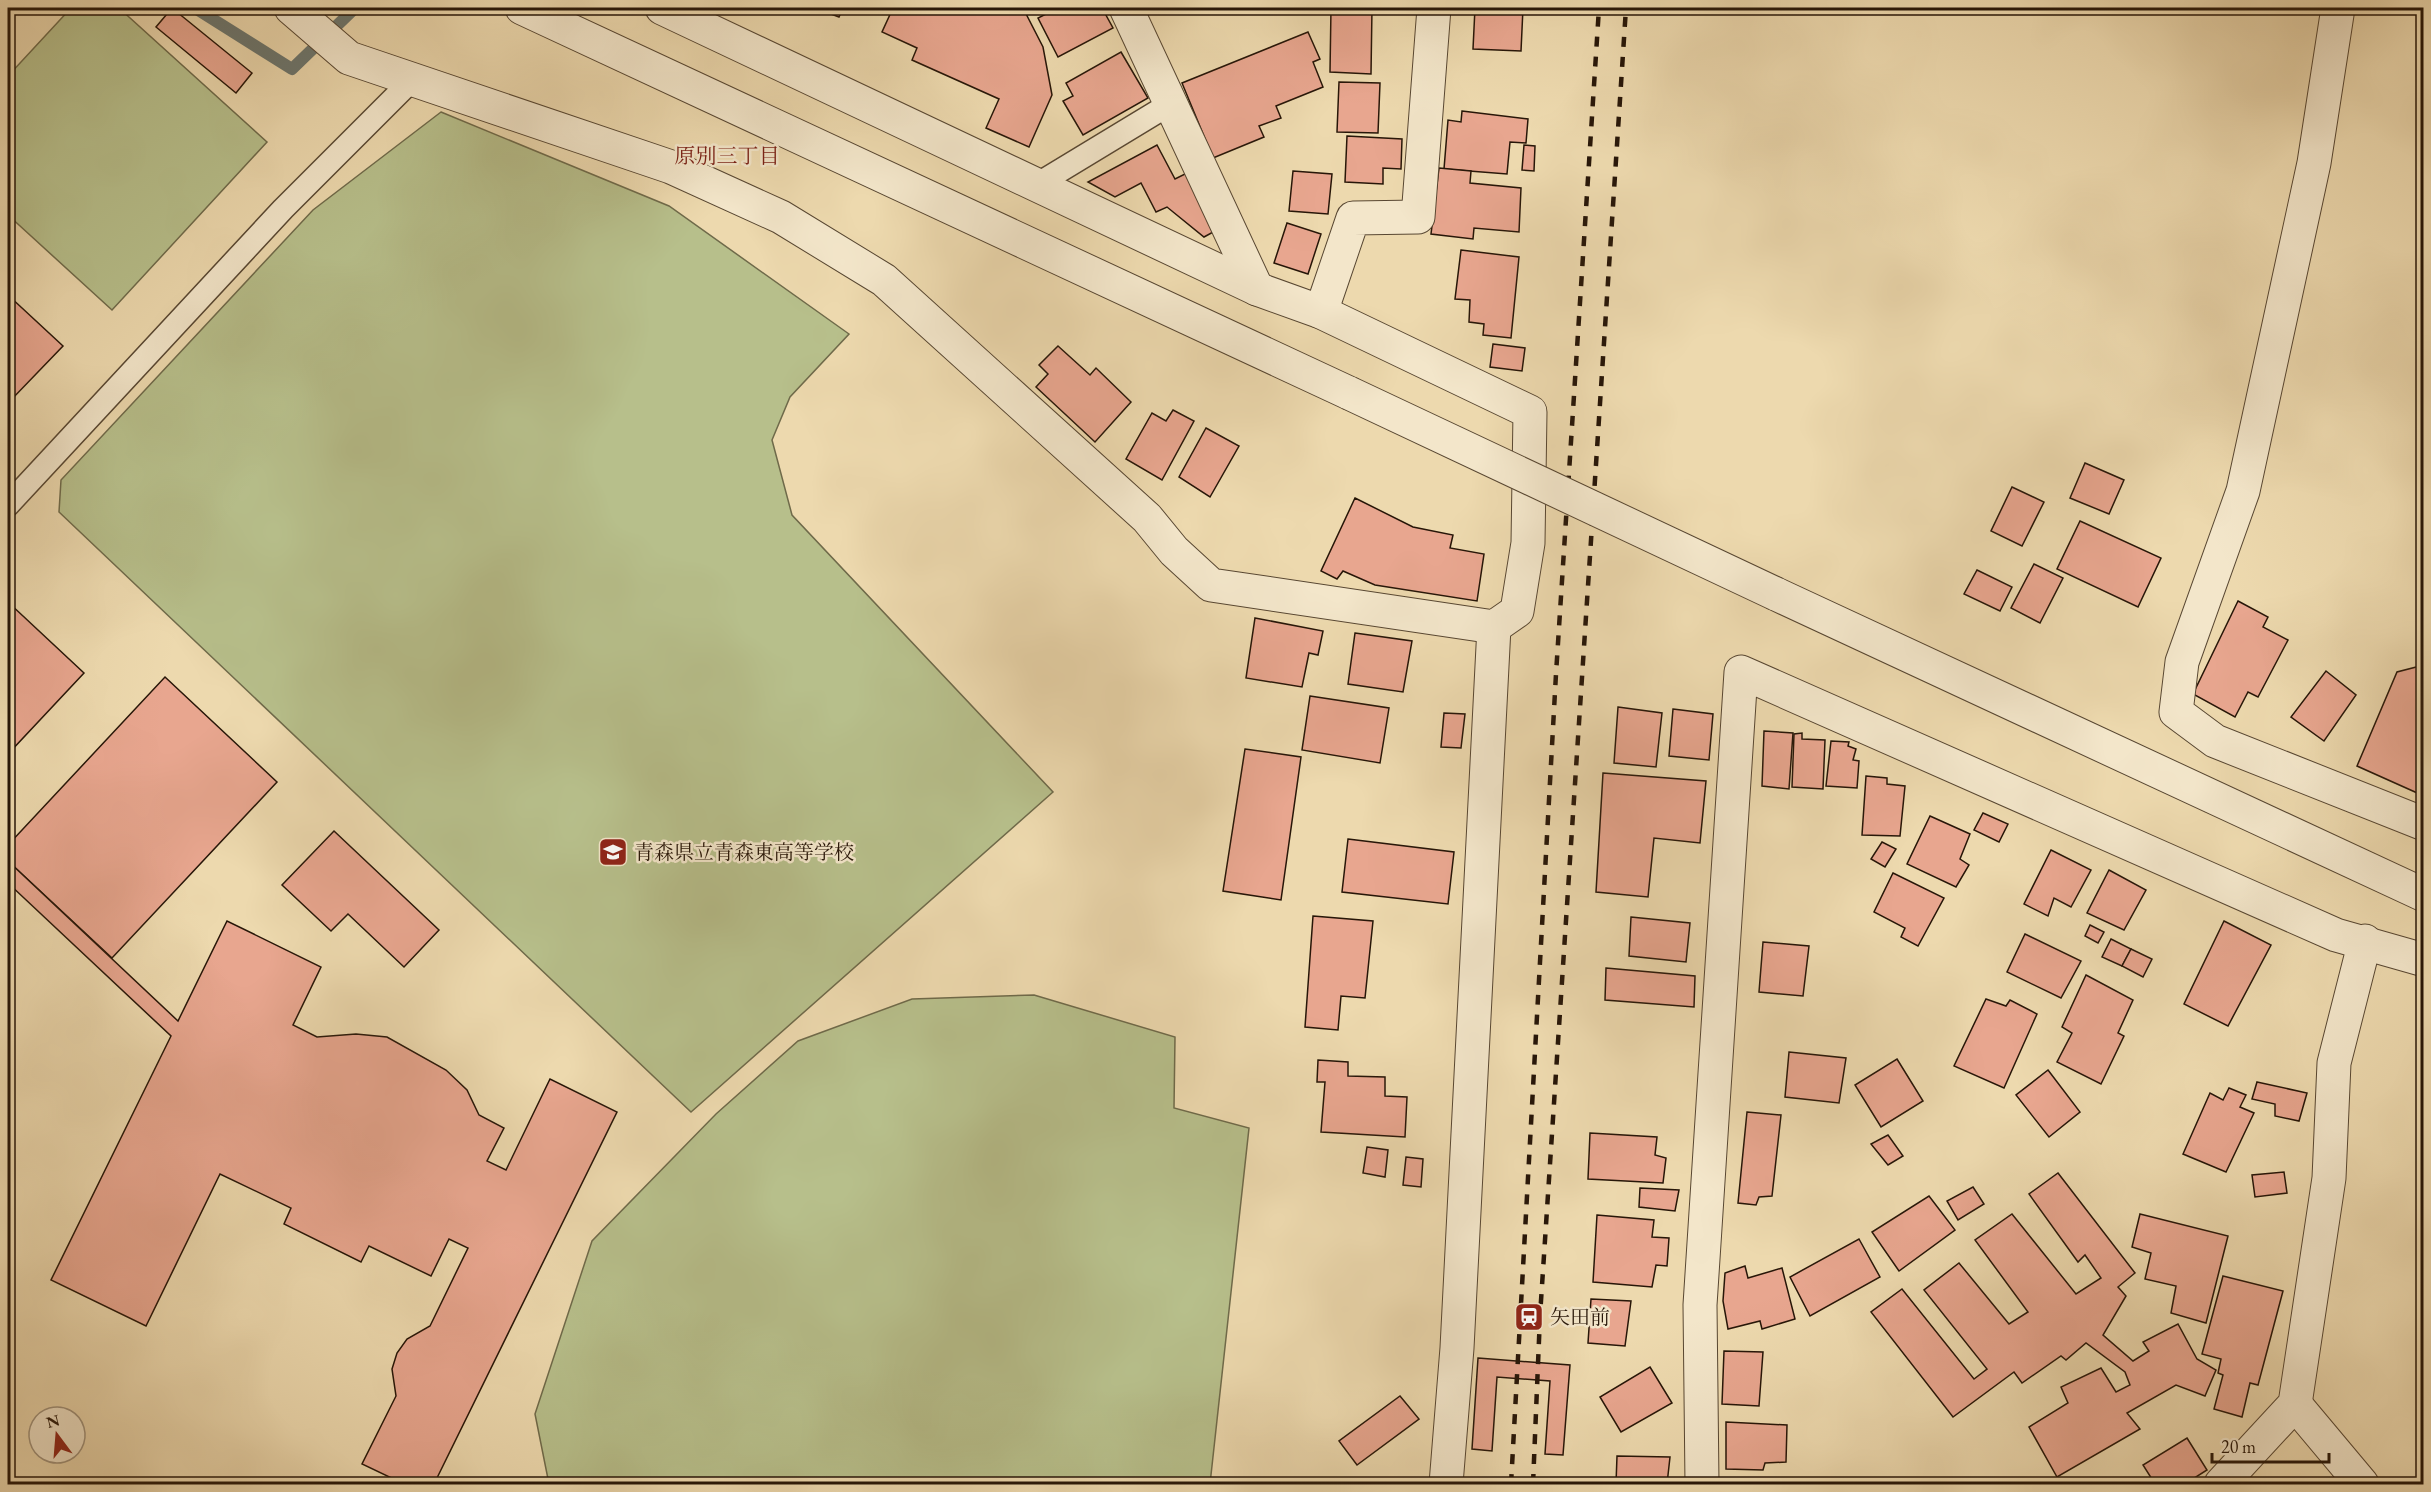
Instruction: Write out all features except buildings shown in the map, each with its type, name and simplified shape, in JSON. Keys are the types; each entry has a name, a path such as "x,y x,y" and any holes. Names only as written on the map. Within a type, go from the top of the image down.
{"street":[{"path":"291,8 349,58 670,167 781,217 884,280 1147,518 1174,551 1211,585 1494,627 1517,611 1528,543 1530,412 1321,312 1257,289 662,8"},
{"path":"522,8 2424,895"},
{"path":"1126,8 1257,289"},
{"path":"1321,312 1353,218 1418,217 1434,8"},
{"path":"2338,8 2314,164 2243,490 2182,662 2176,712 2215,741 2424,824"},
{"path":"1446,1485 1457,1348 1468,1084 1494,627"},
{"path":"1702,1485 1700,1305 1740,672 2325,930 2424,960"},
{"path":"2221,1485 2295,1404 2329,1178 2334,1063 2365,941"},
{"path":"2295,1404 2362,1485"}],"lane":[{"path":"8,505 283,208 412,79"},
{"path":"1038,184 1170,104"}],"green space":[{"path":"71,8 119,8 267,142 112,310 8,215 8,76"},
{"path":"441,112 669,206 849,334 790,397 772,440 792,515 1053,792 691,1112 59,512 61,480 313,210"},
{"path":"1034,995 1175,1037 1174,1108 1249,1128 1210,1484 549,1484 535,1414 592,1241 716,1114 798,1041 912,999"}],"waterway":[{"path":"195,8 292,69 355,8"}],"railway":[{"path":"1511,1484 1556,674 1599,8"},
{"path":"1533,1484 1540,1316 1626,8"}],"place":[{"name":"青森県立青森東高等学校","path":"613,852"},
{"name":"矢田前","path":"1529,1317"}],"district":[{"name":"原別三丁目","path":"727,155"}]}
